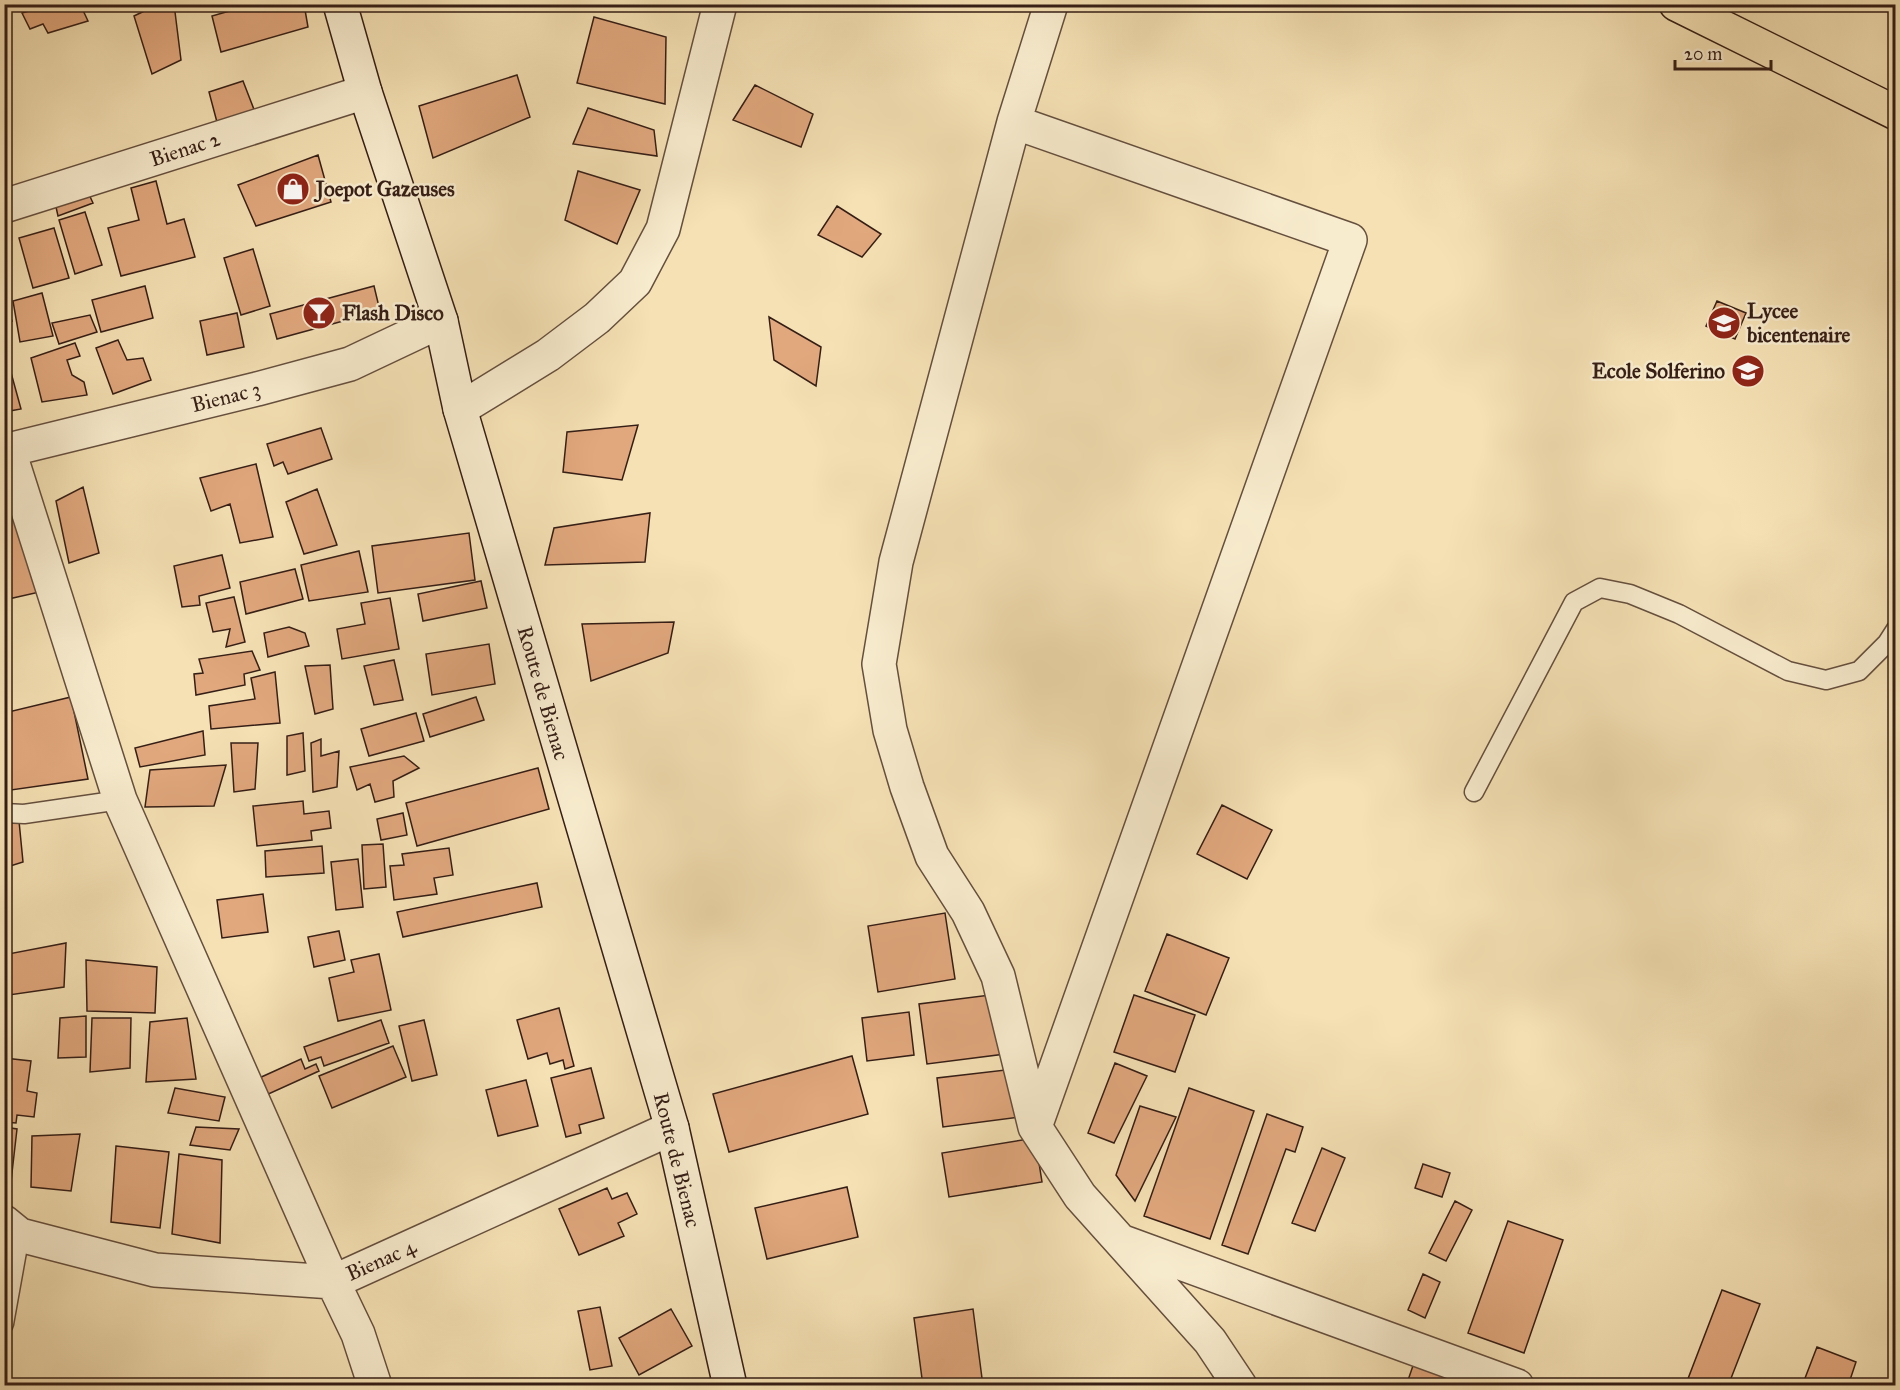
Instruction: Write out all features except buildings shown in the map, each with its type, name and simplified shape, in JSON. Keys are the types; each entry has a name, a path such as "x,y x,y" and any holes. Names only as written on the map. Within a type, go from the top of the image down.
{"main road":[{"path":"1676,4 1896,113"}],"street":[{"name":"Route de Bienac","path":"340,4 365,92 441,321 460,409 672,1128 730,1386"},
{"path":"460,409 548,355 597,318 635,282 663,229 720,4"},
{"path":"1051,4 1014,122 896,562 879,664 890,730 907,787 932,856 968,912 998,976 1035,1127 1080,1196 1210,1341 1240,1386"},
{"name":"Bienac 2","path":"4,206 365,92"},
{"path":"1014,122 1350,240 1035,1127"},
{"name":"Bienac 3","path":"7,451 350,364 441,321"},
{"path":"7,451 120,800 358,1334 375,1386"},
{"name":"Bienac 4","path":"12,1228 155,1270 333,1282 672,1128"},
{"path":"1118,1240 1517,1386"}],"lane":[{"path":"1474,792 1574,602 1600,588 1630,594 1669,610 1788,671 1826,680 1859,671 1887,643 1896,629"},
{"path":"4,813 24,814 120,800"},
{"path":"4,1324 12,1228"}],"place":[{"name":"Joepot Gazeuses","path":"293,189"},
{"name":"Flash Disco","path":"319,313"},
{"name":"Lycee bicentenaire","path":"1724,323"},
{"name":"Ecole Solferino","path":"1748,371"}]}
